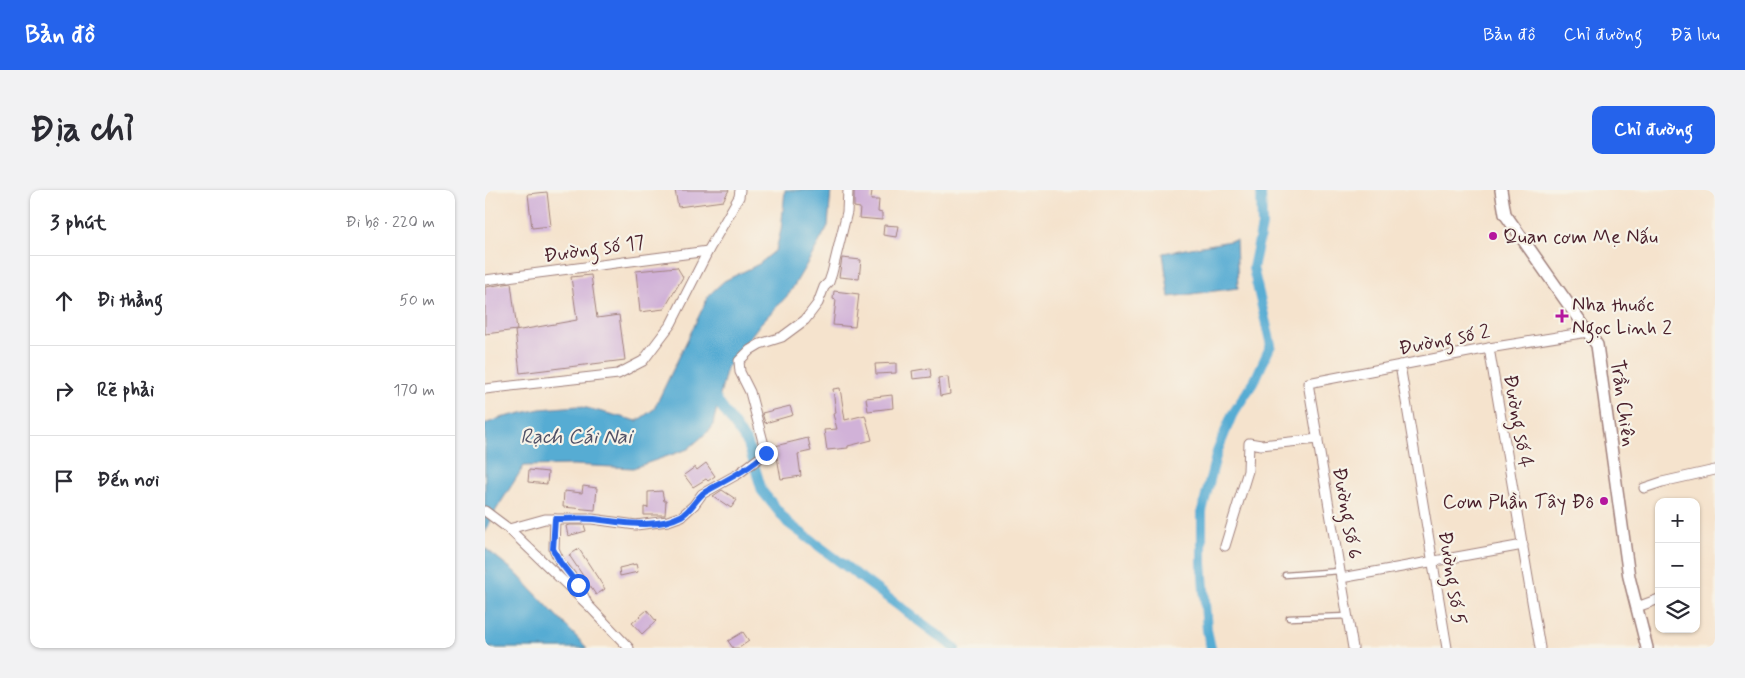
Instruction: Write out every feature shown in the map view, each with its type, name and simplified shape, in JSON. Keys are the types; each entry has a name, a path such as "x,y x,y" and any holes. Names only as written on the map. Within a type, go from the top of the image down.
{"street":[{"path":"485,389 618,374 643,362 671,324 708,251 739,197 740,190"},
{"path":"509,529 545,519 592,519 635,525 669,521 682,516 702,494 738,474 766,453 751,392 740,372 739,361 750,350 782,337 805,320 818,304 823,287 829,282 832,273 847,212 847,190"},
{"name":"Trần Chiên","path":"1501,190 1505,214 1597,345 1629,577 1647,648"},
{"name":"Đường số 17","path":"485,280 708,251"},
{"name":"Đường số 2","path":"1308,383 1489,348 1588,332"},
{"name":"Đường số 4","path":"1489,348 1540,648"},
{"name":"Đường số 5","path":"1400,365 1447,648"},
{"name":"Đường số 6","path":"1308,383 1353,648"},
{"path":"1225,546 1248,471 1249,443 1261,444 1317,439"},
{"path":"1644,488 1715,470"},
{"path":"485,512 509,529 589,606 629,648"},
{"path":"555,519 553,549 560,562 578,585 589,606"},
{"path":"1341,575 1433,562 1523,544"},
{"path":"1637,607 1655,600"}],"lane":[{"path":"1285,575 1341,575"},
{"path":"1289,618 1348,616"}],"water":[{"name":"Rạch Cái Nai","path":"785,190 831,190 828,226 789,294 760,324 727,367 712,428 688,449 633,468 573,465 524,466 496,510 485,533 485,424 500,418 540,409 579,406 637,421 654,409 709,295 724,281 759,264 776,250 781,230"},
{"path":"1236,240 1238,288 1169,297 1163,253"},
{"path":"485,548 514,571 587,648 485,648"}],"building":[{"path":"675,190 729,190 723,201 678,207"},
{"path":"854,190 872,190 871,200 879,200 878,212 882,213 882,220 859,218 860,208 854,207"},
{"path":"547,192 551,226 532,228 528,194"},
{"path":"884,225 898,226 896,237 883,235"},
{"path":"842,258 861,260 859,279 839,277"},
{"path":"677,267 683,277 664,309 640,312 636,271"},
{"path":"591,275 597,318 619,315 625,360 520,373 515,331 577,320 571,277"},
{"path":"511,283 517,330 485,334 485,287"},
{"path":"834,291 859,294 855,327 833,325 836,300 833,299"},
{"path":"896,363 896,373 876,374 875,364"},
{"path":"930,368 931,377 913,379 912,371"},
{"path":"948,377 950,394 940,396 938,378"},
{"path":"840,388 845,420 865,415 872,440 848,446 848,448 827,450 824,430 837,429 833,414 836,413 833,389"},
{"path":"892,395 893,408 868,411 866,398"},
{"path":"790,406 793,415 765,423 762,413"},
{"path":"808,438 811,451 798,454 801,476 781,479 775,446"},
{"path":"706,463 715,476 693,487 684,475 695,467 697,470"},
{"path":"529,470 548,472 547,484 528,482"},
{"path":"583,486 597,488 595,510 563,507 564,491 582,493"},
{"path":"722,490 737,500 731,508 713,496"},
{"path":"662,491 664,501 666,501 665,515 644,515 644,507 648,508 648,492"},
{"path":"584,525 586,531 568,536 566,526"},
{"path":"579,549 605,589 596,595 569,555"},
{"path":"636,564 638,572 620,576 619,568"},
{"path":"647,610 656,621 642,634 632,623"},
{"path":"743,632 749,641 739,648 733,648 728,641"}],"waterway":[{"path":"1211,648 1207,630 1202,563 1202,511 1217,452 1232,415 1255,380 1271,345 1253,268 1262,226 1261,190"},
{"path":"711,392 748,444 762,491 788,523 955,648"}],"place":[{"name":"Quan cơm Mẹ Nấu","path":"1493,236"},
{"name":"Nha thuốc Ngọc Linh 2","path":"1562,316"},
{"name":"Cơm Phần Tây Đô","path":"1604,501"}],"route":[{"path":"578,585 560,562 553,549 555,519 592,519 635,525 669,521 682,516 702,494 731,479 766,453"}]}
